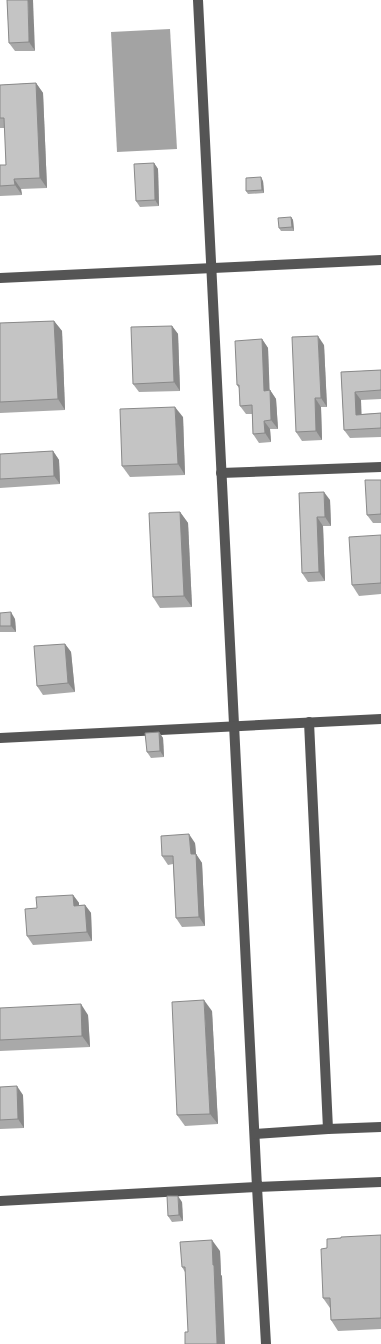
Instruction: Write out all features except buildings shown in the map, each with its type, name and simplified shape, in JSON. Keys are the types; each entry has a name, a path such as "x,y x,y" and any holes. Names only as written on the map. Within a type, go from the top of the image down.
{"lane":[{"path":"198,0 266,1344"},
{"path":"0,278 381,260"},
{"path":"221,473 381,467"},
{"path":"0,738 381,719"},
{"path":"309,722 328,1129"},
{"path":"255,1134 381,1127"},
{"path":"0,1201 381,1182"}],"shaded area":[{"path":"170,29 177,149 117,152 111,32"}]}
